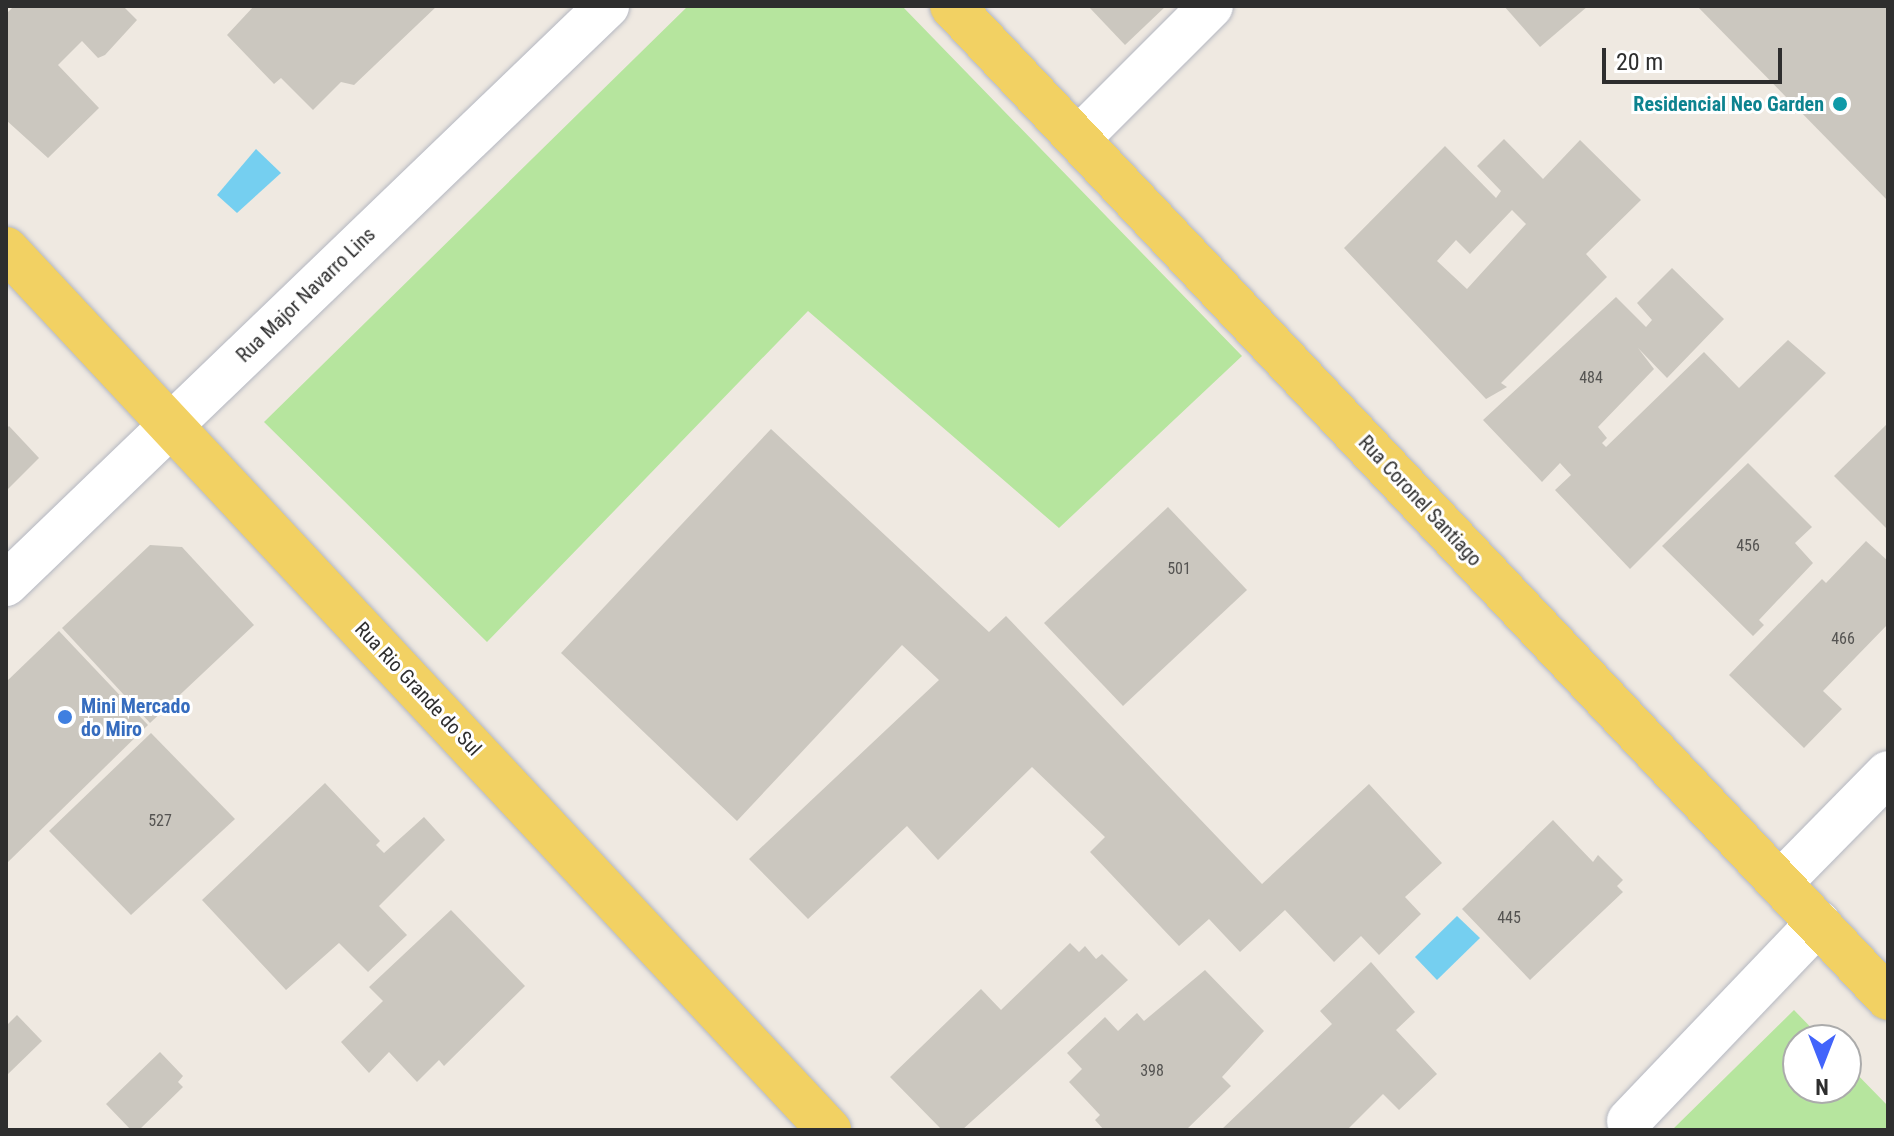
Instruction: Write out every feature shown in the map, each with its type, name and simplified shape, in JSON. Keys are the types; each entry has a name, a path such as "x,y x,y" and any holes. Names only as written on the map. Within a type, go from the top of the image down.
{"main road":[{"name":"Rua Coronel Santiago","path":"952,6 1888,998"},
{"name":"Rua Rio Grande do Sul","path":"6,249 829,1130"}],"street":[{"name":"Rua Major Navarro Lins","path":"6,584 607,6"},
{"path":"1078,139 1211,6"},
{"path":"1780,883 1888,773"},
{"path":"1629,1121 1818,923"}],"green space":[{"path":"688,6 902,6 1242,356 1059,528 808,311 487,642 264,422"},
{"path":"1794,1010 1808,1024 1782,1024 1782,1104 1862,1104 1862,1079 1888,1106 1888,1130 1672,1130"}],"water":[{"path":"256,149 281,173 237,213 217,195"},
{"path":"1457,916 1480,938 1437,980 1415,957"}],"building":[{"path":"14,6 123,6 137,20 105,55 98,58 82,41 58,65 99,108 48,158 6,120 6,14"},
{"path":"254,6 437,6 354,85 341,82 313,110 281,78 274,84 227,35"},
{"path":"1088,6 1166,6 1125,45"},
{"path":"1504,6 1588,6 1540,47"},
{"name":"Residencial Neo Garden","path":"1697,6 1888,6 1888,201"},
{"path":"1504,139 1543,179 1580,140 1641,200 1586,254 1607,277 1501,383 1507,387 1486,399 1344,248 1445,146 1496,198 1501,191 1477,166","holes":["1512,210 1526,224 1467,289 1437,261 1456,240 1470,254"]},
{"path":"1672,268 1724,319 1667,378 1638,348 1654,369 1598,427 1607,438 1602,443 1606,447 1704,352 1739,388 1788,340 1826,373 1630,569 1555,490 1571,475 1560,463 1542,482 1483,420 1616,297 1646,327 1652,320 1637,303"},
{"path":"1888,423 1888,530 1834,476"},
{"path":"9,426 39,458 6,491 6,429"},
{"path":"771,429 989,632 1006,616 1262,884 1369,784 1442,863 1405,897 1421,914 1379,955 1361,936 1334,962 1285,910 1240,952 1209,919 1179,946 1090,852 1105,837 1032,767 938,860 907,826 808,919 749,859 939,680 902,645 737,821 561,653"},
{"path":"1748,463 1812,527 1795,543 1813,563 1759,620 1764,625 1753,636 1662,546"},
{"path":"1168,507 1247,590 1123,706 1044,623"},
{"path":"1866,541 1888,561 1888,624 1823,691 1842,709 1804,748 1729,675 1822,579 1826,583"},
{"path":"150,545 182,547 254,625 150,723 62,628"},
{"path":"59,631 148,725 6,864 6,682"},
{"path":"151,733 235,819 131,915 49,831"},
{"path":"325,783 380,841 376,845 384,853 424,817 445,840 379,906 407,935 368,972 339,943 286,990 202,900"},
{"path":"1553,820 1593,862 1598,855 1623,880 1617,886 1623,892 1530,980 1462,909"},
{"path":"451,910 525,986 444,1066 439,1060 417,1082 389,1052 369,1073 341,1042 383,1001 369,987"},
{"path":"1070,943 1079,952 1085,946 1096,959 1102,954 1128,980 962,1130 942,1130 890,1077 981,989 1001,1010"},
{"path":"1371,962 1415,1012 1396,1030 1437,1074 1399,1110 1383,1094 1347,1130 1221,1130 1332,1024 1320,1011"},
{"path":"1205,970 1264,1031 1222,1077 1231,1086 1186,1130 1104,1130 1095,1120 1100,1115 1069,1082 1082,1069 1067,1053 1105,1017 1118,1031 1137,1013 1144,1021"},
{"path":"17,1015 42,1041 6,1076 6,1026"},
{"path":"160,1052 183,1076 178,1082 183,1087 139,1130 131,1130 106,1104"}],"place":[{"name":"Residencial Neo Garden","path":"1840,104"},
{"name":"Mini Mercado do Miro","path":"65,717"}]}
